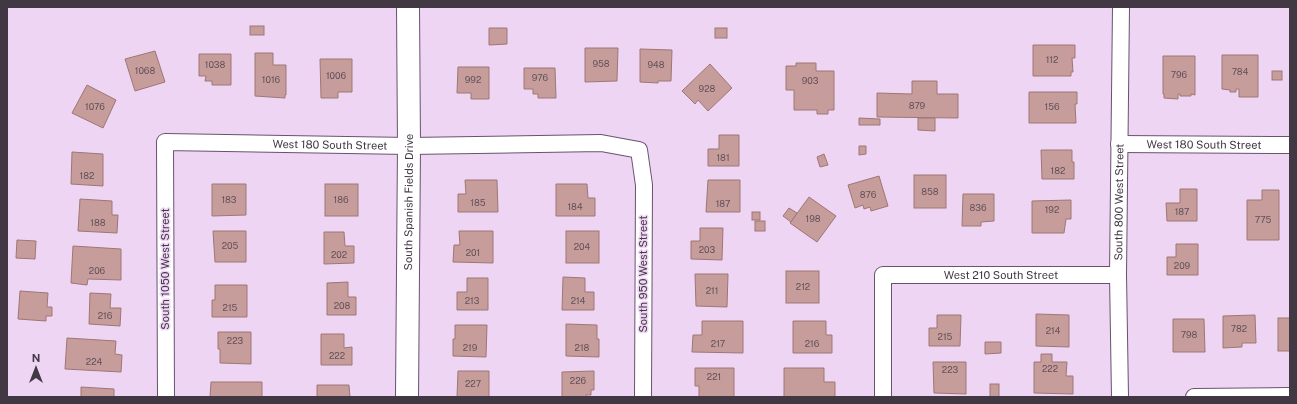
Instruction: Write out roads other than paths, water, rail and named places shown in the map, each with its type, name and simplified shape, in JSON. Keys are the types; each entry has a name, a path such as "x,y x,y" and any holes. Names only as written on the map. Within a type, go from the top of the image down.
{"street":[{"name":"South Spanish Fields Drive","path":"407,397 409,146 408,7"},
{"name":"South 800 West Street","path":"1120,397 1118,275 1121,7"},
{"name":"West 180 South Street","path":"165,142 409,146 601,143 639,150"},
{"name":"South 1050 West Street","path":"165,142 166,397"},
{"name":"West 180 South Street","path":"1119,144 1290,146"},
{"name":"South 950 West Street","path":"639,150 644,185 643,397"},
{"name":"West 210 South Street","path":"883,397 883,275 1118,275"},
{"path":"1194,397 1290,396"}]}
